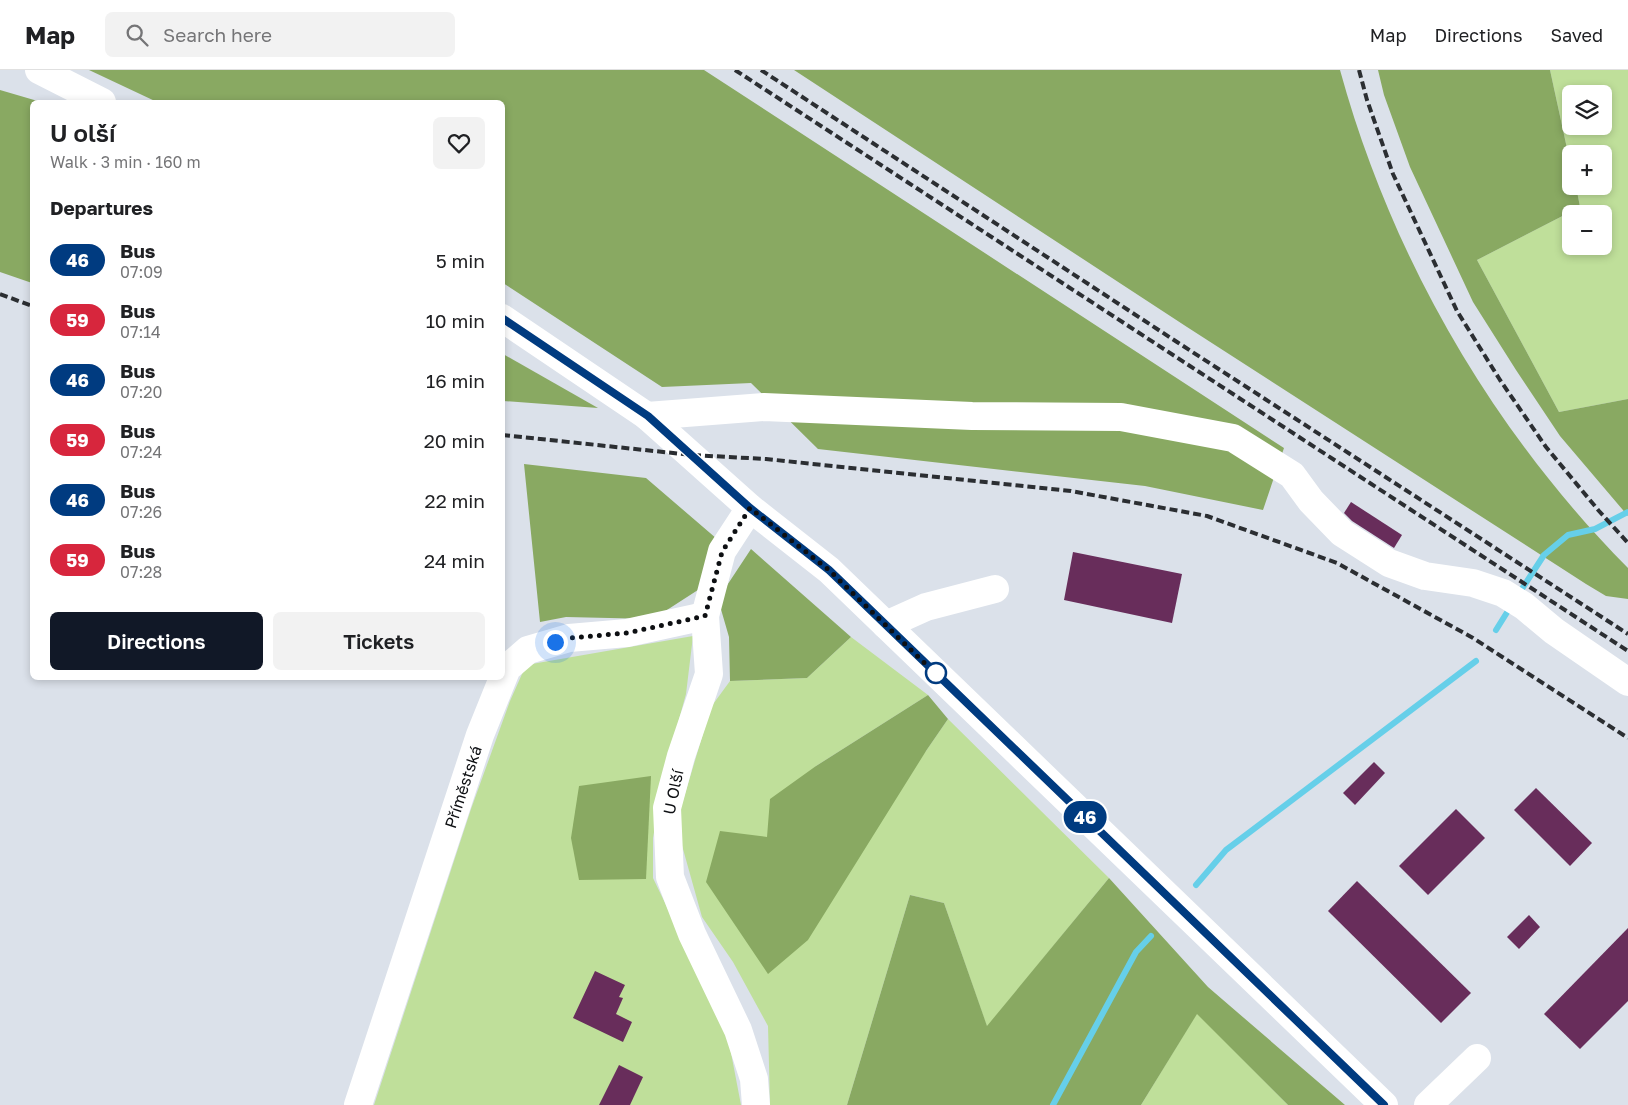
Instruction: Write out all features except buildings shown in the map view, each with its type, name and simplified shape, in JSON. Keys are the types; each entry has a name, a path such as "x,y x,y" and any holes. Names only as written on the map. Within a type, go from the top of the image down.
{"street":[{"path":"39,70 98,100"},
{"path":"505,320 648,416 750,508 829,570 1383,1105"},
{"path":"648,416 764,407 972,416 1121,417 1233,438 1292,475 1311,501 1342,532 1389,563 1425,576 1473,583 1514,599 1554,631 1628,682"},
{"name":"U Olší","path":"750,508 722,552 705,616 709,674 681,756 667,808 670,877 692,934 738,1030 754,1079 756,1105"},
{"path":"886,625 926,607 995,589"},
{"name":"Příměstská","path":"505,673 507,668 528,650 569,638 627,633 705,616"},
{"name":"Příměstská","path":"358,1105 480,735 502,680"},
{"path":"1428,1105 1477,1058"}],"green space":[{"path":"89,70 704,70 1284,448 1263,510 1145,486 818,449 751,383 662,387 505,284 505,100 153,100"},
{"path":"794,70 1340,70 1361,139 1387,207 1418,273 1452,337 1491,399 1533,459 1579,515 1628,568 1628,599 1606,596 1586,584 1187,327"},
{"path":"1378,70 1550,70 1562,125 1562,135 1564,135 1566,145 1562,145 1562,195 1578,195 1580,205 1562,205 1562,216 1477,260 1559,412 1628,399 1628,516 1560,436 1473,302 1410,167 1384,95"},
{"path":"1550,70 1628,70 1628,399 1559,412 1477,260 1562,216 1562,255 1612,255 1612,205 1580,205 1578,195 1612,195 1612,145 1566,145 1564,135 1612,135 1612,85 1562,85 1562,125"},
{"path":"0,90 34,100 30,100 30,282 0,272"},
{"path":"505,355 598,408 505,401"},
{"path":"524,464 646,478 717,539 701,588 653,619 566,617 540,622"},
{"path":"751,549 851,637 807,678 730,681 729,637 718,599"},
{"path":"693,636 686,694 664,774 653,838 653,878 727,1032 741,1105 374,1105 471,809 510,701 526,665"},
{"path":"851,637 928,695 816,766 768,837 706,882 926,751 948,719 1109,878 987,1027 944,903 910,895 847,1105 770,1105 768,1026 733,962 702,917 676,824 711,707 730,681 807,678"},
{"path":"928,695 948,719 808,940 768,974 706,882 720,831 767,837 770,799 816,766"},
{"path":"651,776 646,879 579,880 571,838 579,786"},
{"path":"1109,878 1208,987 1345,1105 1288,1105 1197,1014 1141,1105 847,1105 910,895 944,903 987,1026"},
{"path":"1197,1013 1288,1105 1141,1105"}],"waterway":[{"path":"1518,595 1544,555 1568,535 1595,529 1628,512"},
{"path":"1496,630 1511,606"},
{"path":"1196,885 1226,850 1476,661"},
{"path":"1053,1105 1136,952 1151,936"}],"railway":[{"path":"735,70 1628,651"},
{"path":"761,70 1628,634"},
{"path":"1359,70 1367,100 1393,174 1457,311 1500,380 1546,447 1628,543"},
{"path":"0,294 30,305"},
{"path":"505,435 692,455 766,459 1071,491 1207,516 1337,563 1473,638 1628,738"}],"bus line":[{"name":"46","path":"505,320 648,416 750,508 829,570 1384,1105"}],"route":[{"path":"555,642 569,638 627,633 705,616 722,552 750,508 829,570 942,680 936,673"}]}
